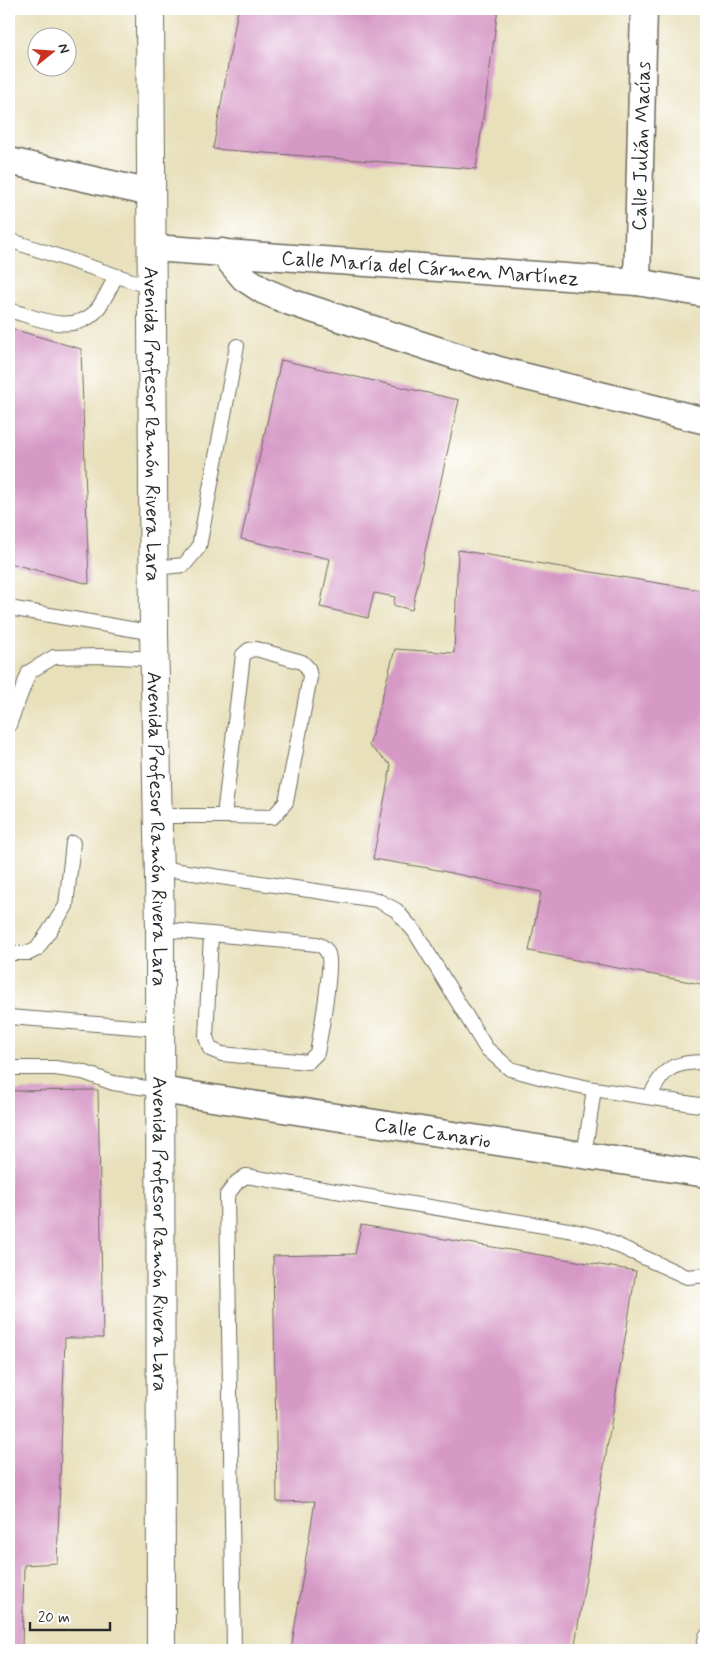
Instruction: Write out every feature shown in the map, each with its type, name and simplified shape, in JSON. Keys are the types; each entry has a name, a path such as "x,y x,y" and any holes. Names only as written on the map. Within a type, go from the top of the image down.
{"main road":[{"name":"Avenida Profesor Ramón Rivera Lara","path":"150,9 154,568 160,929 161,1650"}],"street":[{"name":"Calle Julián Macías","path":"637,282 644,9"},
{"path":"9,161 151,193"},
{"name":"Calle María del Cármen Martínez","path":"153,248 637,282 706,294"},
{"path":"222,252 244,278 264,291 290,302 499,370 706,421"},
{"name":"Calle Canario","path":"160,1090 706,1174"}],"lane":[{"path":"9,240 153,288"},
{"path":"9,310 62,324 72,324 84,320 95,312 116,276"},
{"path":"154,568 184,565 199,547 237,346"},
{"path":"9,608 155,646"},
{"path":"9,725 29,672 54,657 100,656 155,646"},
{"path":"158,816 273,817 286,802 310,677 308,668 302,662 256,649 249,650 243,655 224,816"},
{"path":"9,953 29,953 36,950 66,906 73,843"},
{"path":"159,868 377,900 396,910 415,932 486,1048 510,1069 594,1089 706,1106"},
{"path":"160,929 317,944 325,948 330,956 317,1053 313,1059 308,1062 222,1054 210,1049 206,1037 211,934"},
{"path":"9,1017 159,1029"},
{"path":"650,1097 659,1077 673,1066 689,1062 706,1062"},
{"path":"9,1068 55,1068 83,1072 113,1082 160,1090"},
{"path":"584,1156 594,1089"},
{"path":"234,1650 227,1195 237,1182 246,1176 574,1231 599,1237 688,1277 706,1275"},
{"path":"703,1650 706,1636"}],"building":[{"path":"238,9 498,9 476,169 213,149"},
{"path":"9,328 81,349 89,584 9,563"},
{"path":"281,360 459,400 412,610 393,605 395,597 374,593 368,618 320,607 330,559 241,539"},
{"path":"458,550 706,591 706,985 529,951 541,892 428,868 373,859 391,765 369,746 395,649 454,653"},
{"path":"98,1090 103,1338 65,1338 57,1563 24,1565 22,1650 9,1650 9,1091"},
{"path":"361,1225 636,1271 574,1650 291,1650 315,1501 277,1502 273,1256 355,1254"}]}
